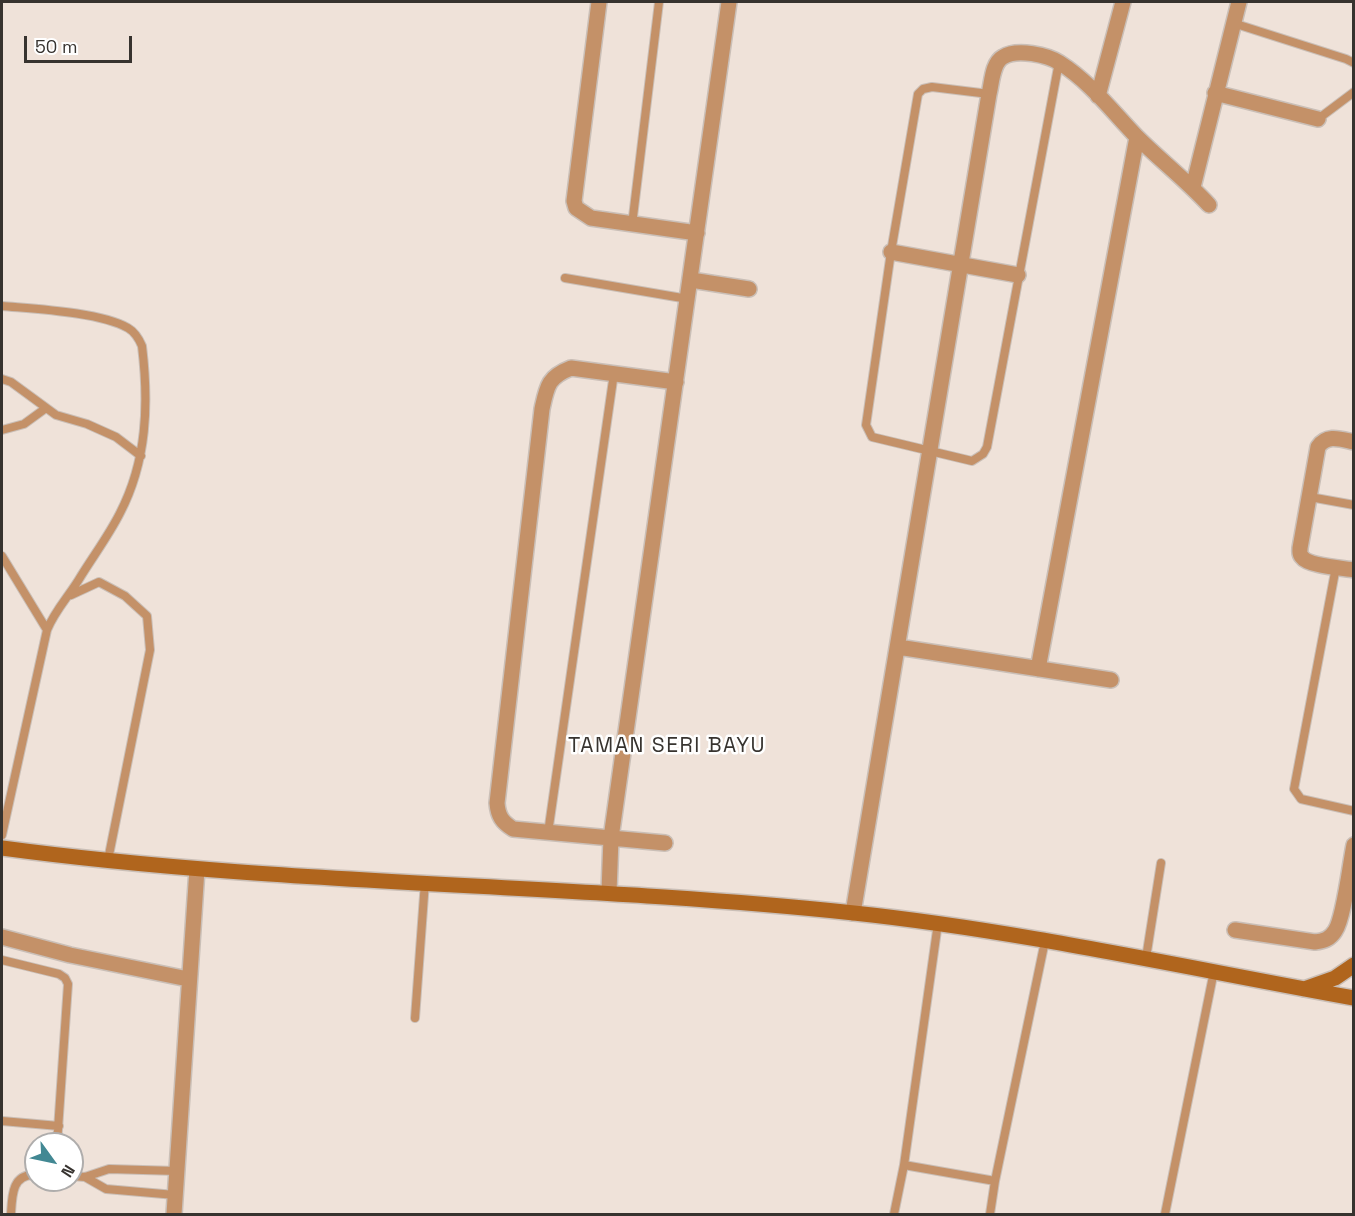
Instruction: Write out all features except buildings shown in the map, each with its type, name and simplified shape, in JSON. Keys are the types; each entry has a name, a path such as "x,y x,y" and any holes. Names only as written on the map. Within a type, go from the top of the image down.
{"street":[{"path":"599,2 574,201 576,208 591,218 697,232"},
{"path":"1098,96 1123,2"},
{"path":"1193,187 1239,2"},
{"path":"609,892 611,838 691,280 726,4"},
{"path":"853,913 989,94 994,70 1001,57 1027,53 1046,56 1059,62 1098,96 1137,137 1193,187 1209,205"},
{"path":"1215,93 1318,118"},
{"path":"1038,669 1137,137"},
{"path":"891,252 1018,275"},
{"path":"691,280 749,289"},
{"path":"665,843 513,829 504,823 498,813 497,803 542,409 547,387 556,374 571,368 676,382"},
{"path":"1353,442 1328,438 1322,440 1318,447 1300,555 1303,560 1310,562 1353,570"},
{"path":"898,647 1111,680"},
{"path":"1235,930 1315,942 1322,942 1329,938 1339,923 1353,845"},
{"path":"2,848 197,869 609,892 853,913 938,923 1146,958 1353,998"},
{"path":"174,1215 197,869"},
{"path":"2,937 70,955 188,979"},
{"path":"1304,989 1335,978 1353,964"}],"lane":[{"path":"632,225 659,2"},
{"path":"1233,23 1353,63"},
{"path":"989,94 932,87 923,89 918,94 891,252 866,425 872,437 972,461 983,454 987,447 1059,62"},
{"path":"1318,118 1353,92"},
{"path":"565,278 688,299"},
{"path":"2,306 100,318 130,329 142,346 146,409 141,456 133,484 120,513 70,595 54,614 47,630 2,835"},
{"path":"548,833 614,373"},
{"path":"2,379 11,382 56,415 87,424 116,437 141,456"},
{"path":"2,430 24,424 46,408"},
{"path":"1310,497 1353,505"},
{"path":"2,556 47,630"},
{"path":"1336,567 1294,789 1301,799 1353,811"},
{"path":"70,595 99,582 125,596 147,616 150,650 108,860"},
{"path":"1146,958 1161,863"},
{"path":"415,1018 425,882"},
{"path":"894,1215 904,1166 938,923"},
{"path":"990,1215 1045,942"},
{"path":"2,960 59,974 68,984 58,1132"},
{"path":"1165,1215 1214,971"},
{"path":"2,1121 59,1126"},
{"path":"904,1166 995,1182"},
{"path":"85,1177 109,1169 177,1172"},
{"path":"11,1215 16,1182 24,1176"},
{"path":"85,1177 106,1189 175,1195"}],"district":[{"name":"TAMAN SERI BAYU","path":"667,746"}]}
